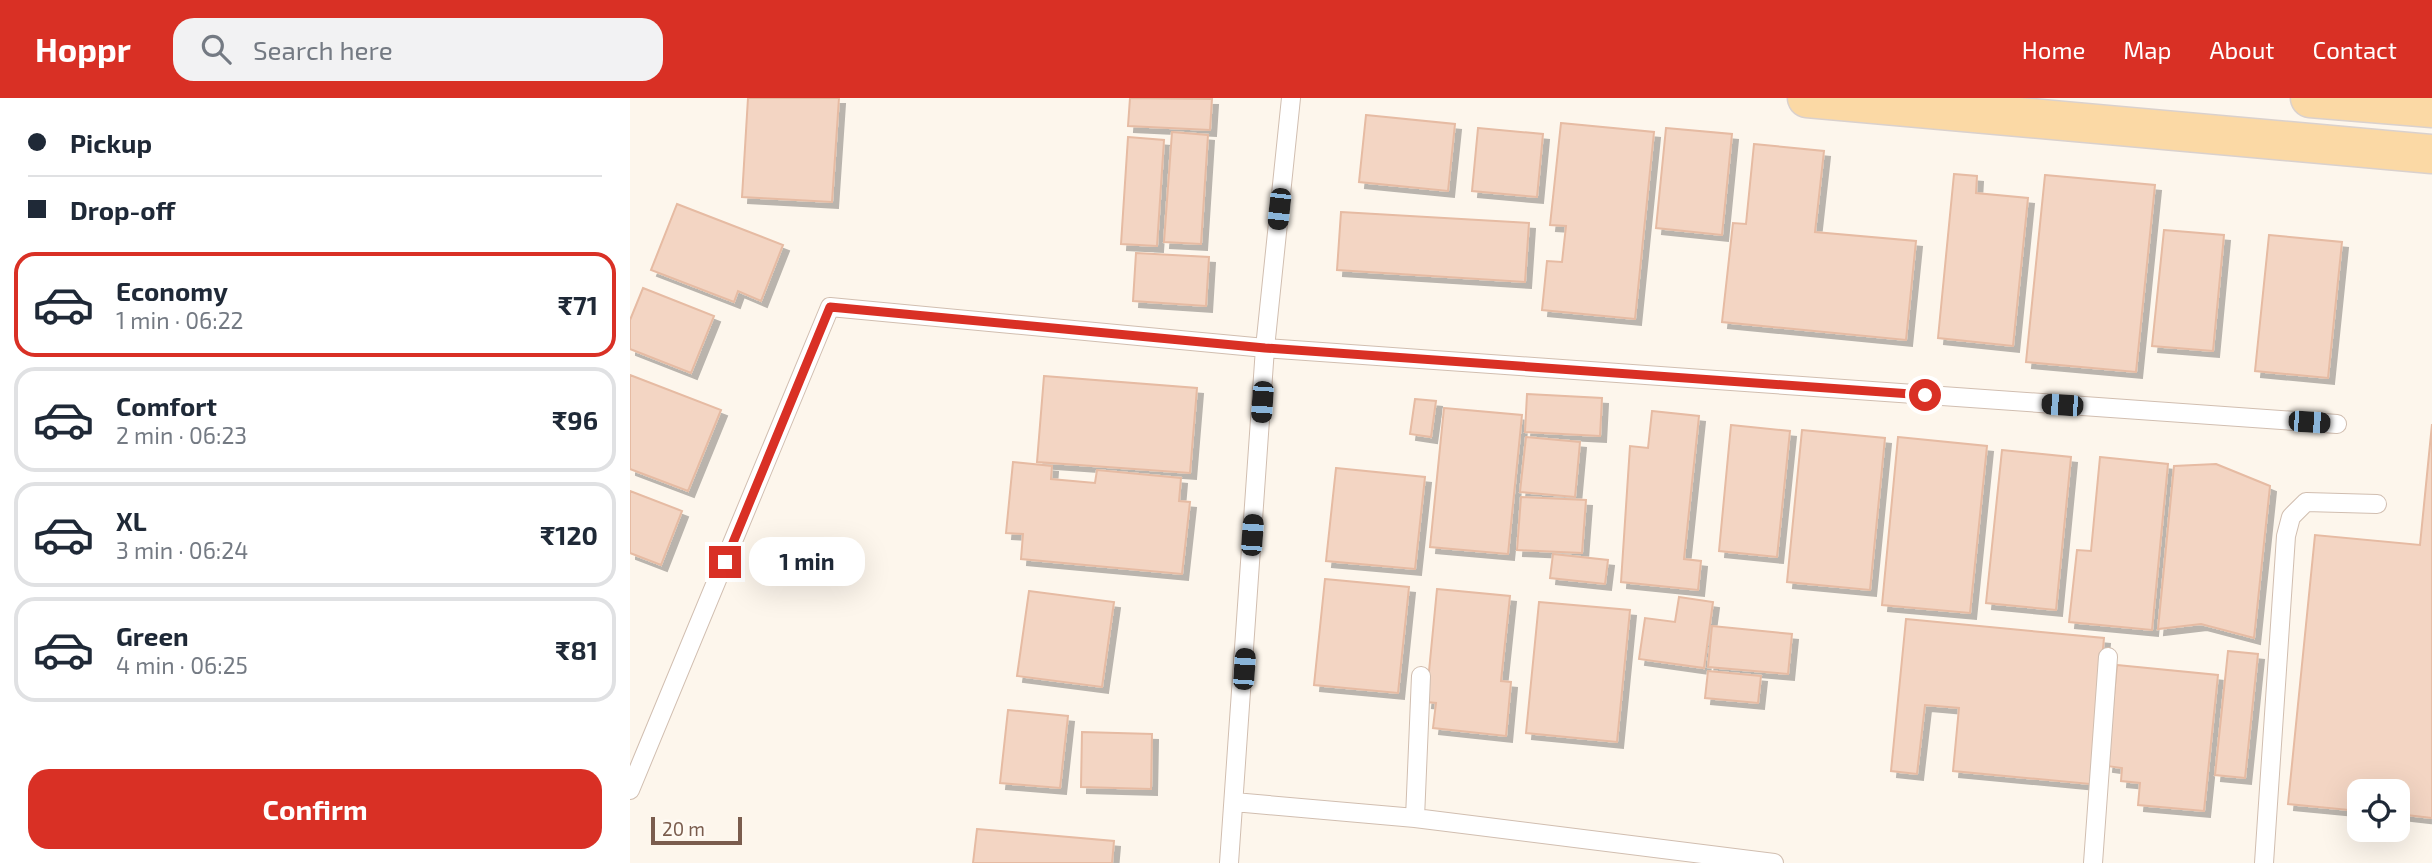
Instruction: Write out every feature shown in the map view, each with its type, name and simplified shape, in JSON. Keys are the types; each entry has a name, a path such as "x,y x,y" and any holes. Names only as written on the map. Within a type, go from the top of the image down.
{"main road":[{"path":"1808,98 2432,154"},
{"path":"2310,98 2432,108"}],"lane":[{"path":"1228,863 1265,348 1291,98"},
{"path":"630,790 830,307 1265,348 2337,424"},
{"path":"2264,863 2286,537 2291,517 2306,502 2376,504"},
{"path":"2093,863 2108,657"},
{"path":"1415,818 1421,676"},
{"path":"1234,802 1415,818 1696,857 1774,863"}],"building":[{"path":"748,98 839,98 832,202 742,197"},
{"path":"1130,98 1212,99 1210,130 1128,126"},
{"path":"1366,115 1455,124 1448,191 1359,182"},
{"path":"1561,123 1654,132 1635,319 1542,310 1547,261 1562,262 1566,226 1550,225"},
{"path":"1478,128 1543,134 1537,197 1472,191"},
{"path":"1666,128 1732,134 1722,235 1656,228"},
{"path":"1172,132 1208,135 1201,244 1164,242"},
{"path":"1128,137 1164,140 1157,246 1121,244"},
{"path":"1754,144 1824,151 1815,232 1916,241 1906,340 1722,322 1733,223 1746,224"},
{"path":"1954,174 1977,176 1976,193 2028,198 2013,346 1938,338"},
{"path":"2045,175 2155,185 2136,372 2026,362"},
{"path":"677,204 783,245 761,301 738,291 734,302 651,270"},
{"path":"1341,212 1529,223 1525,282 1337,270"},
{"path":"2164,230 2224,235 2213,351 2152,346"},
{"path":"2269,235 2342,242 2328,378 2255,371"},
{"path":"1136,253 1209,257 1206,306 1133,301"},
{"path":"643,288 714,316 691,373 630,349 630,320"},
{"path":"630,375 721,410 688,491 630,469"},
{"path":"1044,376 1197,388 1190,473 1037,462"},
{"path":"1527,394 1602,398 1600,436 1525,432"},
{"path":"1415,399 1436,401 1431,437 1410,434"},
{"path":"1444,408 1522,415 1508,554 1430,547"},
{"path":"1652,411 1699,416 1684,559 1701,561 1698,590 1621,582 1630,446 1648,448"},
{"path":"2432,424 2432,818 2410,815 2410,779 2347,779 2347,810 2288,804 2315,535 2420,545"},
{"path":"1731,425 1790,431 1777,557 1719,551"},
{"path":"1802,430 1885,438 1870,590 1787,582"},
{"path":"1526,437 1580,442 1575,497 1520,492"},
{"path":"1898,437 1987,446 1970,613 1882,605"},
{"path":"2002,450 2071,457 2056,610 1986,603"},
{"path":"2100,457 2168,464 2152,630 2069,622 2077,550 2091,551"},
{"path":"1013,462 1052,466 1051,479 1095,483 1097,470 1181,478 1179,501 1190,502 1182,574 1021,559 1023,534 1006,533"},
{"path":"2216,464 2270,486 2254,638 2201,624 2158,629 2174,466"},
{"path":"1336,468 1425,477 1415,569 1326,561"},
{"path":"630,491 682,511 661,565 630,553"},
{"path":"1521,497 1586,500 1582,553 1517,550"},
{"path":"1553,554 1608,560 1605,584 1550,578"},
{"path":"1325,579 1409,587 1398,693 1314,685"},
{"path":"1437,589 1510,596 1501,681 1511,682 1506,736 1433,728 1436,703 1426,702"},
{"path":"1029,591 1114,602 1102,687 1017,676"},
{"path":"1679,597 1713,602 1704,668 1639,659 1645,618 1675,622"},
{"path":"1539,602 1630,610 1617,742 1526,733"},
{"path":"1906,619 2104,638 2090,784 1953,771 1959,708 1925,705 1917,774 1891,771"},
{"path":"1712,626 1792,634 1788,674 1708,667"},
{"path":"2228,651 2258,654 2245,778 2215,775"},
{"path":"2117,665 2218,675 2204,811 2138,805 2140,783 2121,781 2122,768 2107,766"},
{"path":"1708,671 1761,676 1758,703 1705,698"},
{"path":"1008,710 1068,716 1060,788 1000,783"},
{"path":"1082,732 1152,734 1151,789 1081,787"},
{"path":"977,829 1114,841 1112,863 973,863"}],"route":[{"path":"725,562 830,307 1265,348 1925,395"}]}
